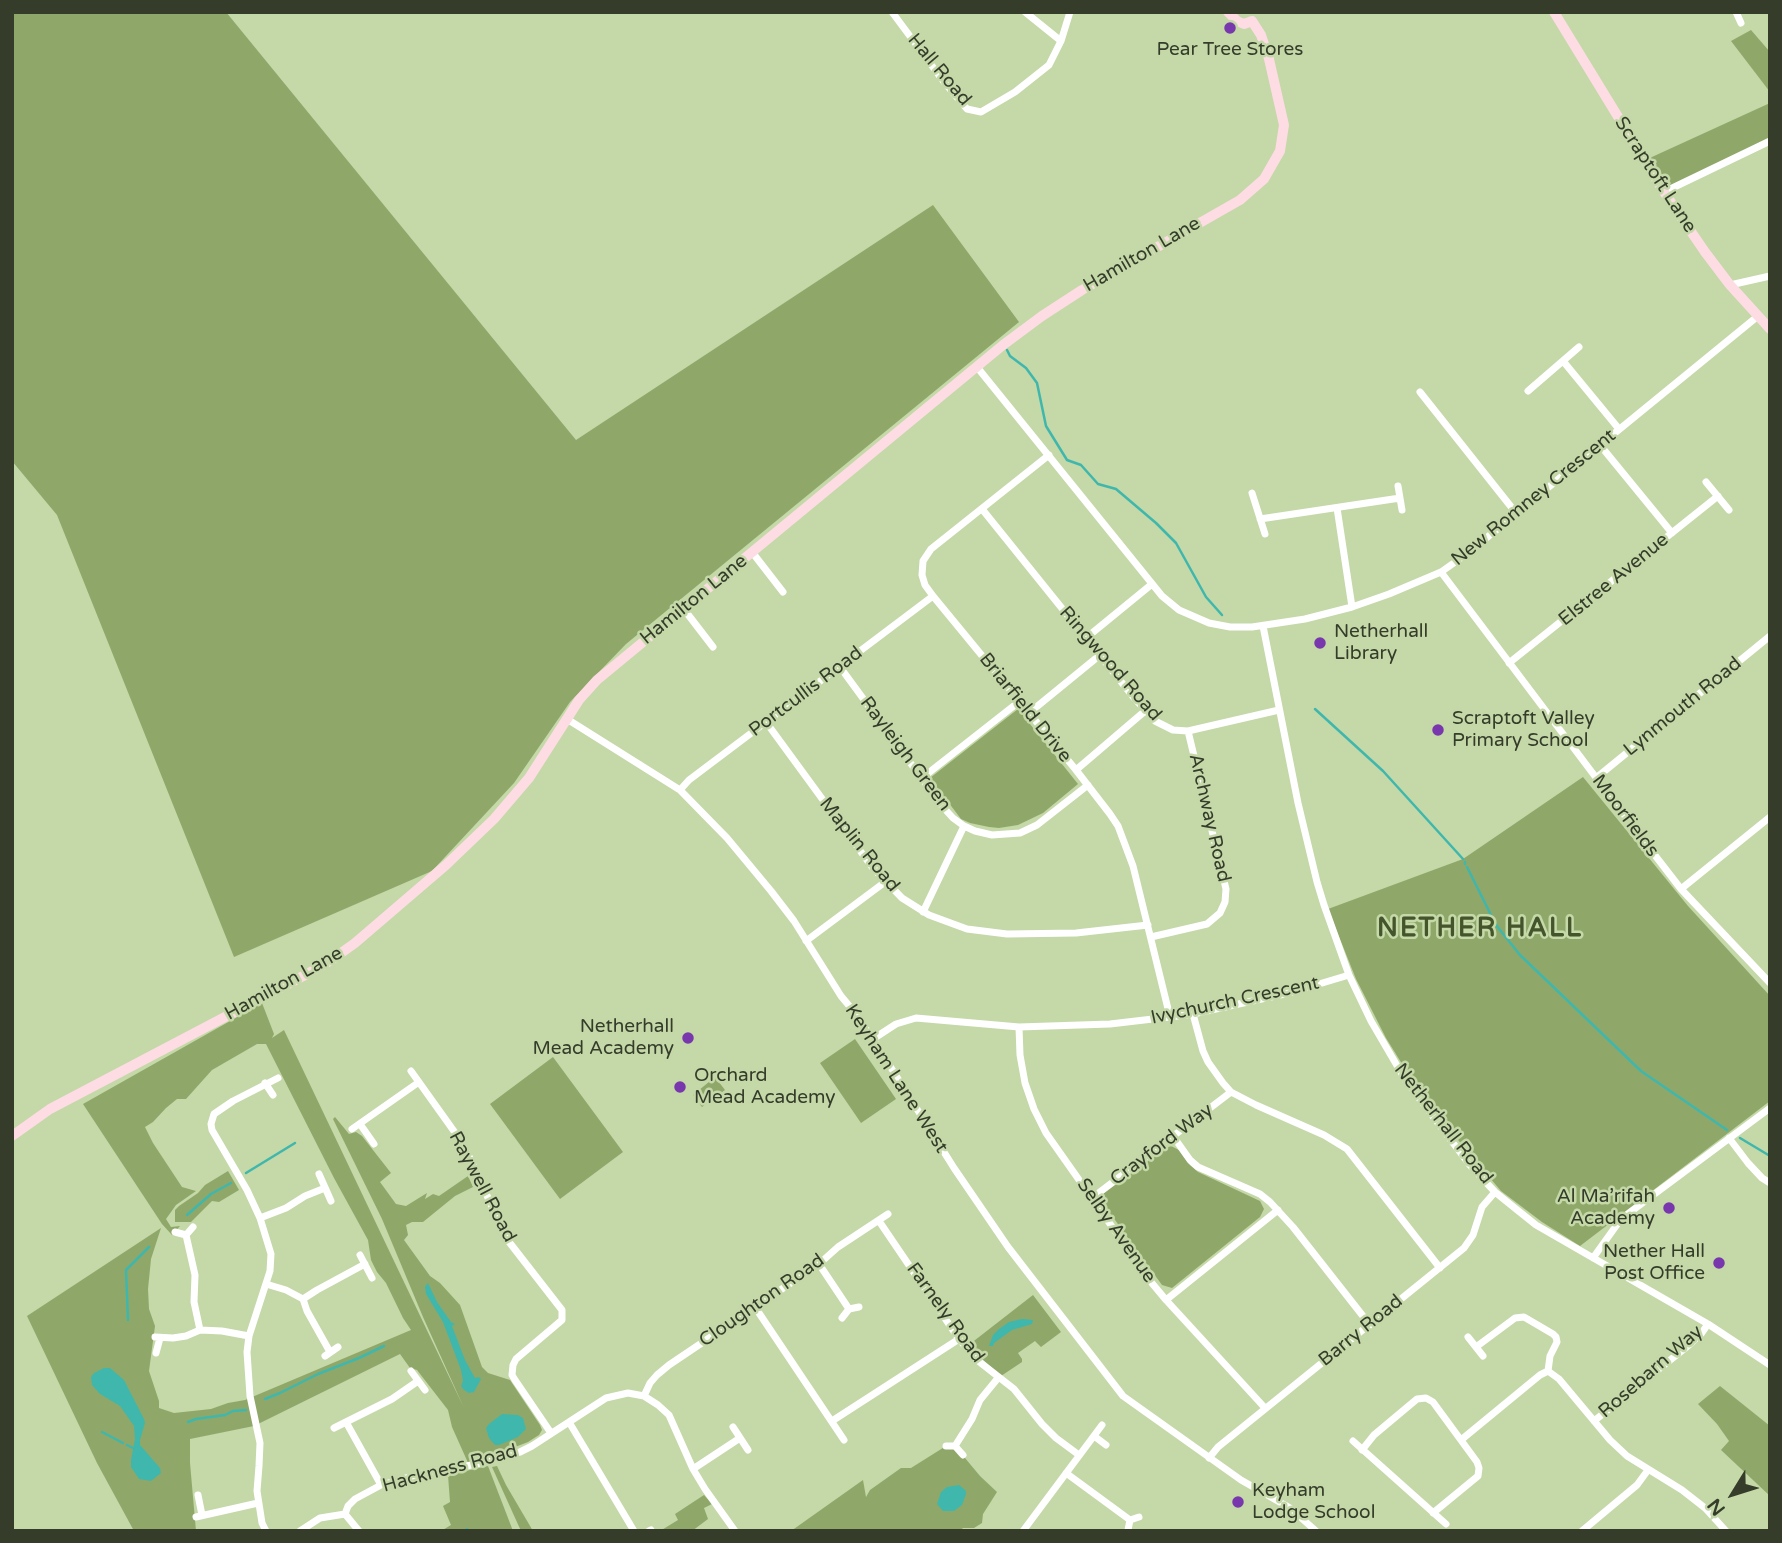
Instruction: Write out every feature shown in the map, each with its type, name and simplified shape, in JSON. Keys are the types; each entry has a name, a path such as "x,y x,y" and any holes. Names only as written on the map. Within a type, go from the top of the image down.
{"street":[{"name":"Hall Road","path":"892,12 937,74 967,109 981,112 1015,92 1049,65 1061,41 1070,12"},
{"path":"1025,12 1061,41"},
{"path":"1228,12 1244,24 1252,21 1260,12"},
{"name":"Scraptoft Lane","path":"1555,12 1664,192 1730,285 1770,328"},
{"path":"1736,12 1741,23"},
{"name":"Hamilton Lane","path":"12,1136 50,1110 305,975 355,943 446,865 494,819 529,778 579,700 597,680 1003,345 1082,290 1240,200 1264,179 1280,151 1284,125 1269,59 1261,35 1252,21"},
{"path":"1664,192 1770,141"},
{"path":"1730,285 1770,276"},
{"name":"New Romney Crescent","path":"977,367 1170,603 1199,619 1230,627 1263,626 1352,607 1441,572 1758,316"},
{"path":"1528,391 1579,347"},
{"path":"1563,361 1619,429"},
{"path":"1420,392 1516,513"},
{"path":"1600,445 1672,533"},
{"name":"Briarfield Drive","path":"1049,455 931,549 925,556 922,575 933,596 1076,770 1110,814 1125,840 1170,1017"},
{"path":"1706,482 1729,510"},
{"path":"1398,486 1402,510"},
{"path":"1252,493 1265,534"},
{"name":"Elstree Avenue","path":"1510,663 1718,496"},
{"path":"1260,519 1400,498"},
{"path":"1337,508 1352,607"},
{"name":"Ringwood Road","path":"982,509 1154,721 1166,727 1188,731 1279,710"},
{"path":"752,552 783,592"},
{"name":"Moorfields","path":"1441,572 1681,889 1770,983"},
{"path":"1086,638 1152,584"},
{"name":"Portcullis Road","path":"680,790 689,780 933,596"},
{"path":"683,608 713,647"},
{"name":"Netherhall Road","path":"1263,626 1317,882 1334,937 1371,1021 1406,1081 1461,1154 1495,1192 1536,1224 1708,1324 1770,1365"},
{"name":"Lynmouth Road","path":"1596,778 1770,636"},
{"path":"1029,713 1100,655"},
{"name":"Rayleigh Green","path":"840,667 947,812 964,826 992,835 1020,833 1045,820 1087,785"},
{"path":"922,778 1020,701"},
{"path":"1076,770 1145,711"},
{"name":"Keyham Lane West","path":"567,719 680,790 763,880 794,921 841,996 873,1039 954,1168 1008,1247 1123,1396 1241,1480 1290,1508 1316,1531"},
{"name":"Maplin Road","path":"766,722 860,852 886,883 923,912 954,926 993,933 1076,933 1148,925"},
{"name":"Archway Road","path":"1151,937 1207,924 1220,913 1225,902 1226,889 1188,731"},
{"path":"1681,889 1770,817"},
{"path":"923,912 964,826"},
{"path":"806,940 886,883"},
{"name":"Ivychurch Crescent","path":"873,1039 897,1024 916,1018 1019,1027 1110,1024 1193,1014 1289,993 1349,975"},
{"path":"1193,1014 1203,1051 1223,1083 1244,1099 1342,1145 1440,1268"},
{"name":"Selby Avenue","path":"1019,1027 1022,1069 1034,1109 1046,1133 1166,1300 1265,1408"},
{"name":"Raywell Road","path":"411,1071 471,1160 506,1238 562,1310 562,1320 516,1359 512,1375 551,1433"},
{"path":"266,1531 258,1503 260,1443 247,1373 249,1336 270,1271 271,1254 260,1218 211,1124 214,1114 278,1078"},
{"path":"352,1129 419,1082"},
{"path":"265,1083 273,1095"},
{"name":"Crayford Way","path":"1092,1198 1231,1091"},
{"path":"1593,1258 1621,1219 1770,1108"},
{"path":"360,1124 374,1144"},
{"path":"1173,1136 1198,1167 1259,1194 1278,1210 1370,1325"},
{"path":"1729,1138 1748,1163 1770,1183"},
{"path":"319,1174 331,1200"},
{"path":"260,1218 325,1188"},
{"name":"Barry Road","path":"1209,1458 1218,1447 1265,1408 1467,1244 1473,1235 1482,1207 1495,1192"},
{"path":"1166,1300 1278,1210"},
{"name":"Cloughton Road","path":"644,1396 657,1375 888,1214"},
{"name":"Farnely Road","path":"879,1220 976,1360 1014,1389 1042,1424 1079,1455"},
{"path":"186,1235 193,1227"},
{"path":"175,1232 186,1235"},
{"path":"186,1235 195,1275 194,1302 200,1330"},
{"path":"360,1255 372,1278"},
{"path":"819,1264 849,1309"},
{"path":"303,1299 365,1265"},
{"path":"266,1284 303,1299 307,1311 331,1351"},
{"path":"755,1307 844,1440"},
{"path":"842,1318 849,1309 859,1307"},
{"path":"1476,1347 1515,1318 1524,1317 1556,1337 1557,1342 1550,1356 1548,1371"},
{"name":"Rosebarn Way","path":"1594,1421 1681,1352 1708,1324"},
{"path":"156,1353 157,1338 186,1336 200,1330 249,1336"},
{"path":"1468,1337 1483,1356"},
{"path":"832,1421 959,1339"},
{"path":"411,1371 425,1390"},
{"path":"1548,1371 1559,1379 1626,1456 1694,1499 1726,1531"},
{"path":"1461,1440 1548,1371"},
{"path":"955,1446 980,1400 998,1378"},
{"path":"334,1428 392,1399 418,1381"},
{"name":"Hackness Road","path":"300,1531 320,1518 345,1514 355,1499 381,1485 520,1452 606,1398 628,1394 644,1396"},
{"path":"644,1396 669,1415 693,1469 735,1531"},
{"path":"1362,1450 1374,1435 1418,1399 1433,1402 1478,1462 1479,1472 1478,1476 1433,1513"},
{"path":"346,1422 381,1485"},
{"path":"569,1422 634,1531"},
{"path":"1023,1531 1102,1425"},
{"path":"733,1427 748,1450"},
{"path":"1094,1436 1106,1445"},
{"path":"693,1469 740,1438"},
{"path":"1353,1441 1446,1524"},
{"path":"946,1446 955,1446"},
{"path":"955,1446 962,1455"},
{"path":"1582,1531 1637,1485 1648,1470"},
{"path":"1066,1473 1130,1520"},
{"path":"198,1495 199,1516 258,1503"},
{"path":"345,1514 359,1531"},
{"path":"1130,1520 1139,1517"},
{"path":"1128,1530 1130,1520"}],"green space":[{"path":"12,12 226,12 576,440 933,205 1019,322 626,644 570,702 514,783 432,871 234,957 57,515 12,461"},
{"path":"1751,30 1770,52 1770,92 1731,41"},
{"path":"1770,103 1770,138 1664,192 1641,162"},
{"path":"1018,709 1078,784 1043,813 1018,825 989,827 961,819 930,778"},
{"path":"1583,777 1688,906 1770,996 1770,1101 1580,1246 1501,1191 1412,1080 1386,1038 1356,979 1328,909 1463,859"},
{"path":"262,1003 274,1034 272,1038 284,1030 464,1408 382,1219 333,1119 335,1117 349,1134 356,1132 362,1136 391,1173 380,1182 396,1204 406,1206 427,1193 425,1199 433,1194 439,1196 468,1176 473,1187 455,1196 423,1222 406,1225 408,1235 404,1240 430,1276 460,1305 482,1367 488,1373 510,1380 542,1430 528,1442 487,1455 486,1461 469,1465 452,1427 448,1410 417,1370 410,1368 400,1354 254,1426 190,1439 196,1531 134,1531 97,1463 27,1316 161,1228 151,1259 148,1289 149,1309 155,1326 149,1371 159,1408 174,1413 211,1409 245,1400 411,1330 386,1283 377,1272 371,1260 368,1240 266,1044 257,1044 212,1070 186,1099 177,1099 145,1127 182,1187 196,1191 176,1205 166,1219 171,1227 180,1226 172,1235 83,1104"},
{"path":"855,1039 896,1099 861,1123 820,1063"},
{"path":"553,1057 623,1152 560,1199 490,1104"},
{"path":"715,1077 725,1090 702,1107 693,1095"},
{"path":"1171,1146 1179,1150 1198,1172 1260,1201 1264,1209 1260,1217 1172,1288 1162,1285 1102,1202 1104,1193"},
{"path":"228,1171 239,1190 219,1202 212,1201 191,1222 175,1222 175,1210 179,1206"},
{"path":"1033,1295 1061,1332 1041,1347 1035,1341 1018,1353 1022,1362 1001,1376 970,1344"},
{"path":"1720,1386 1770,1426 1770,1496 1721,1450 1729,1441 1698,1404"},
{"path":"946,1446 955,1446 997,1492 983,1514 982,1523 974,1528 963,1528 959,1531 791,1531 863,1480 866,1497 870,1490 901,1468 911,1468"},
{"path":"488,1466 513,1531 441,1531 451,1525 443,1506 450,1502 448,1475"},
{"path":"497,1466 533,1531 521,1531 492,1467"},
{"path":"704,1495 712,1504 704,1508 708,1519 692,1531 660,1531 678,1520 675,1514"}],"water":[{"path":"428,1283 437,1302 455,1324 452,1326 465,1360 475,1378 481,1379 474,1392 469,1393 461,1386 461,1370 443,1322 426,1294 425,1287"},
{"path":"1033,1320 1032,1324 1012,1330 993,1346 989,1346 993,1335 999,1329 1009,1322"},
{"path":"104,1368 110,1368 124,1380 144,1419 140,1445 160,1468 161,1473 151,1481 139,1479 131,1467 134,1426 120,1406 100,1394 92,1385 91,1377"},
{"path":"502,1414 523,1418 526,1429 518,1437 495,1445 486,1428"},
{"path":"959,1485 966,1491 962,1505 954,1511 943,1511 937,1504 941,1492 947,1487"}],"waterway":[{"path":"1007,350 1037,383 1046,426 1067,460 1081,465 1098,484 1116,489 1156,523 1176,543 1206,597 1222,615"},
{"path":"1315,709 1383,771 1463,859"},
{"path":"1467,867 1496,925 1520,955 1641,1071 1727,1130"},
{"path":"1740,1138 1770,1156"},
{"path":"246,1173 295,1143"},
{"path":"187,1215 211,1194 231,1183"},
{"path":"128,1320 126,1270 149,1247"},
{"path":"265,1399 384,1346"},
{"path":"188,1422 246,1410"},
{"path":"102,1432 123,1443"},
{"path":"127,1445 133,1448"}],"place":[{"name":"Pear Tree Stores","path":"1230,28"},
{"name":"Netherhall Library","path":"1320,643"},
{"name":"Scraptoft Valley Primary School","path":"1438,730"},
{"name":"Netherhall Mead Academy","path":"688,1038"},
{"name":"Orchard Mead Academy","path":"680,1087"},
{"name":"Al Ma’rifah Academy","path":"1669,1208"},
{"name":"Nether Hall Post Office","path":"1719,1263"},
{"name":"Keyham Lodge School","path":"1238,1502"}],"district":[{"name":"NETHER HALL","path":"1480,929"}]}
